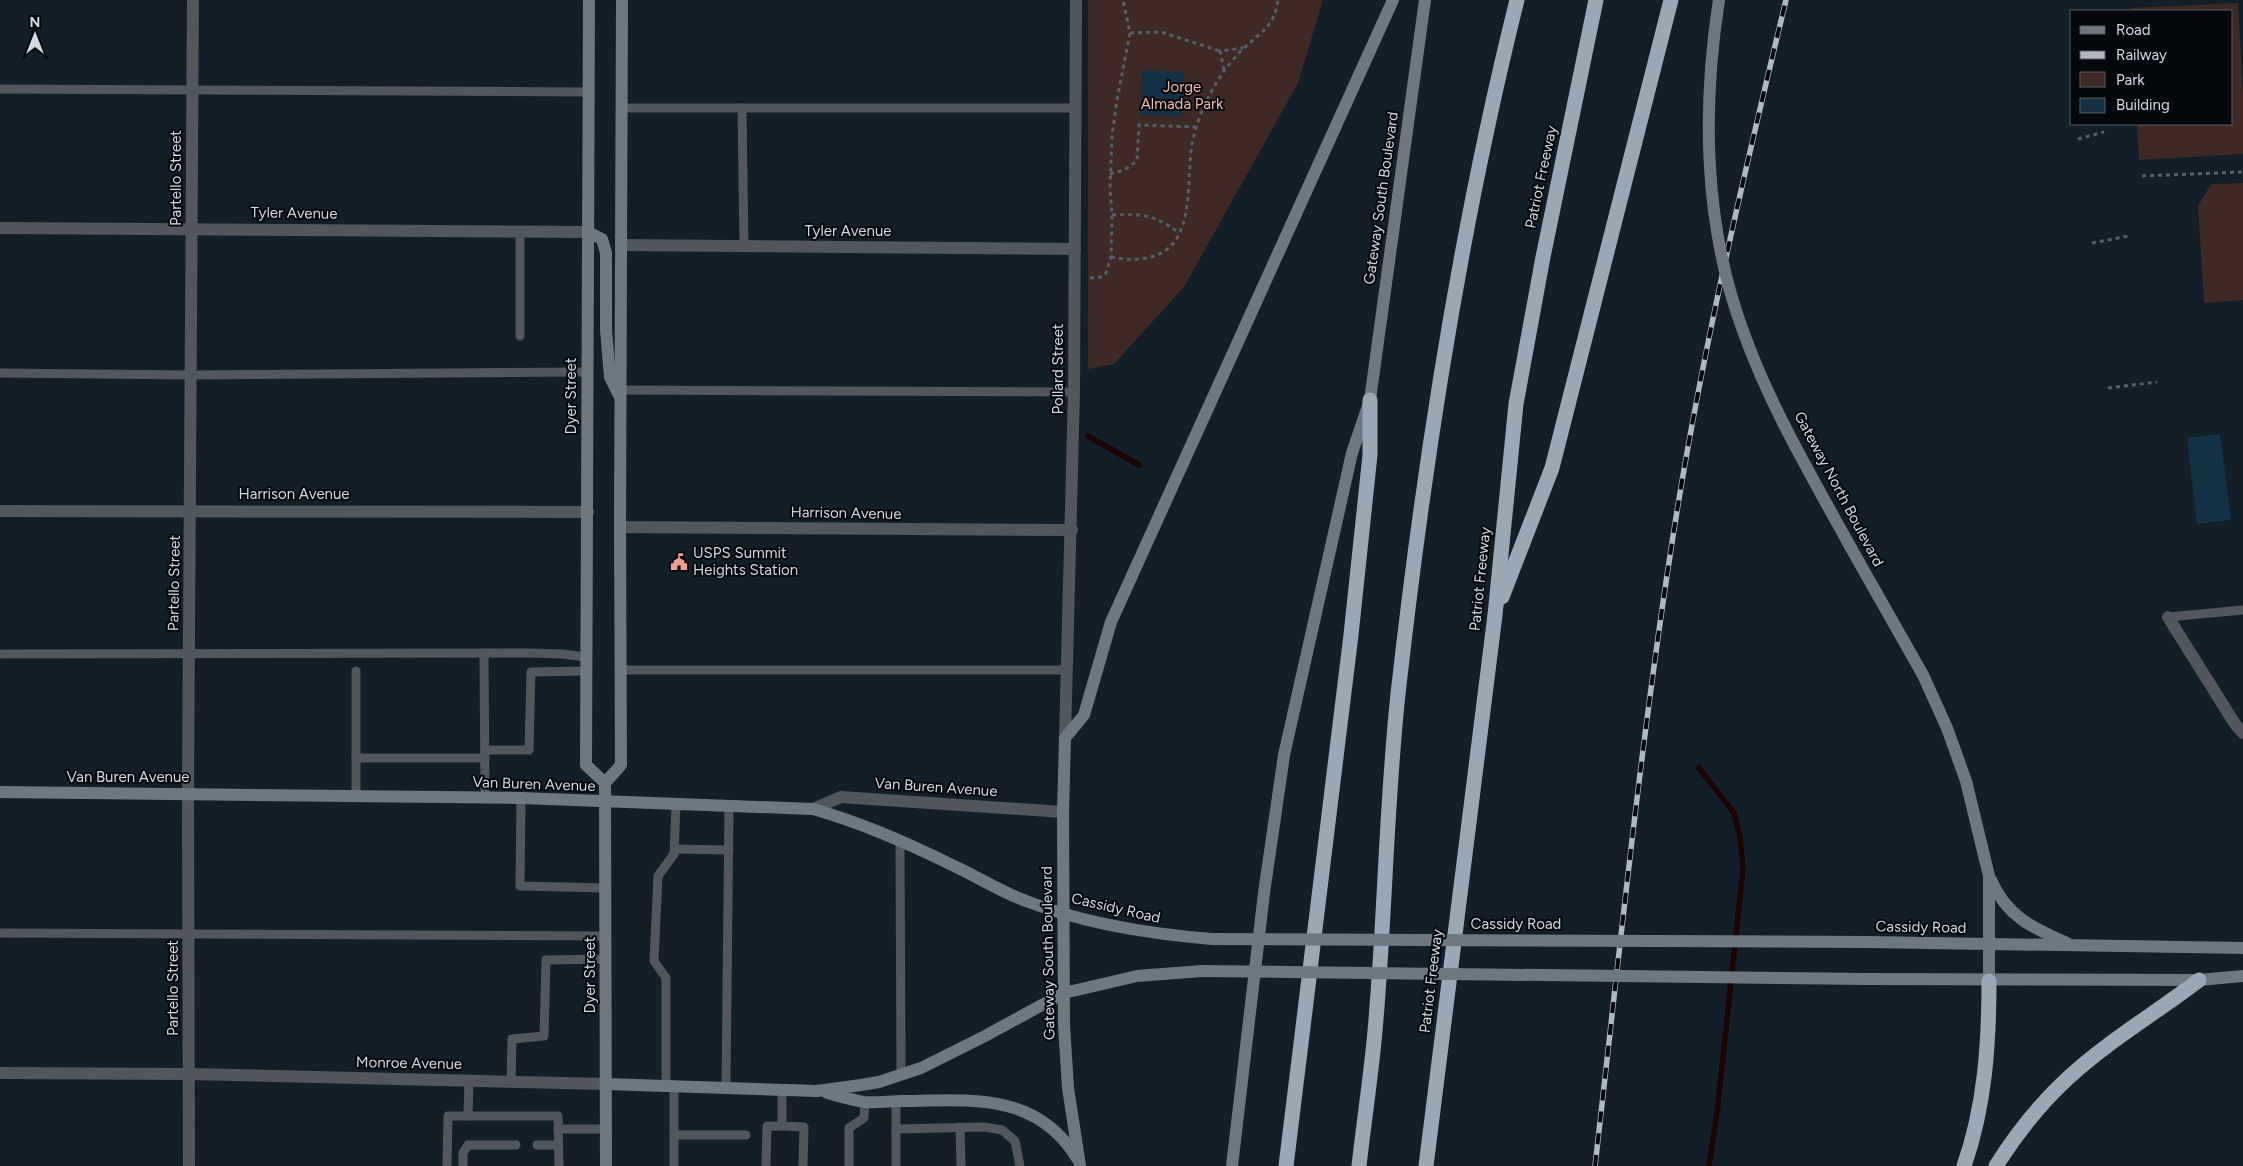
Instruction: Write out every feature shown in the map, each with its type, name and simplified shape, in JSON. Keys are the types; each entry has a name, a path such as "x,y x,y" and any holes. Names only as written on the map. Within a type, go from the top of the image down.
{"highway":[{"path":"1359,1166 1375,1030 1388,804 1398,692 1435,408 1493,98 1517,0"},
{"name":"Patriot Freeway","path":"1426,1166 1494,615 1516,404 1545,248 1596,0"},
{"path":"1494,615 1552,468 1671,0"},
{"path":"1286,1166 1351,635 1370,455 1370,400"},
{"path":"1964,1166 1980,1108 1987,1057 1989,980"},
{"path":"1996,1166 2018,1134 2068,1077 2199,980"}],"main road":[{"name":"Dyer Street","path":"589,0 586,765 605,783 606,803 606,1166"},
{"path":"605,783 621,765 622,0"},
{"path":"1065,738 1084,714 1101,649 1114,613 1393,0"},
{"name":"Gateway South Boulevard","path":"1232,1166 1264,893 1284,755 1352,454 1370,400 1425,0"},
{"name":"Gateway North Boulevard","path":"1719,0 1710,103 1710,163 1715,218 1724,264 1741,328 1805,464 1919,666 1946,728 1966,781 1989,876 1989,980"},
{"path":"588,232 602,239 606,253 606,330 610,377 620,393"},
{"name":"Gateway South Boulevard","path":"1065,738 1063,812 1064,993 1068,1088 1080,1164"},
{"name":"Van Buren Avenue","path":"0,792 521,798 606,803 729,805 813,809"},
{"name":"Cassidy Road","path":"813,809 843,818 900,840 1025,901 1149,934 1212,939 1868,942 2243,948"},
{"path":"1989,876 1998,895 2013,914 2032,927 2074,946"},
{"path":"817,1091 879,1082 921,1068 1064,993 1137,976 1202,971 1989,980 2199,980 2243,976"},
{"name":"Monroe Avenue","path":"606,1084 817,1091"},
{"path":"817,1091 865,1102 977,1099 1001,1103 1019,1109 1058,1133 1080,1164"}],"street":[{"name":"Partello Street","path":"189,1166 188,793 193,0"},
{"name":"Pollard Street","path":"1065,738 1072,530 1076,0"},
{"name":"Tyler Avenue","path":"0,228 588,232"},
{"name":"Tyler Avenue","path":"621,246 1075,249"},
{"name":"Harrison Avenue","path":"0,511 588,512"},
{"name":"Harrison Avenue","path":"620,527 1072,530"},
{"path":"2168,617 2235,724 2243,733"},
{"name":"Van Buren Avenue","path":"813,809 841,798 1063,812"},
{"name":"Monroe Avenue","path":"0,1073 189,1074 606,1084"}],"lane":[{"path":"0,89 589,92"},
{"path":"622,108 1076,108"},
{"path":"742,108 744,246"},
{"path":"520,232 520,336"},
{"path":"0,372 191,375 587,372"},
{"path":"620,393 1074,392"},
{"path":"2168,617 2243,610"},
{"path":"484,653 485,798"},
{"path":"0,654 530,653 586,657"},
{"path":"356,758 485,754 530,750 530,653"},
{"path":"621,670 1067,670"},
{"path":"356,671 356,796"},
{"path":"531,672 586,671"},
{"path":"521,798 520,886 606,888"},
{"path":"674,1166 666,978 654,961 658,876 674,854 676,805"},
{"path":"726,1088 729,805"},
{"path":"900,840 901,1074"},
{"path":"675,849 729,850"},
{"path":"0,932 606,936"},
{"path":"512,1082 512,1040 544,1036 546,960 606,959"},
{"path":"468,1116 469,1081"},
{"path":"782,1090 782,1126"},
{"path":"896,1101 896,1166"},
{"path":"849,1166 849,1128 864,1118 865,1102"},
{"path":"447,1166 448,1116 558,1116 559,1166"},
{"path":"766,1166 767,1126 804,1127 803,1166"},
{"path":"960,1127 961,1166"},
{"path":"896,1129 984,1127 1002,1130 1015,1141 1020,1166"},
{"path":"558,1128 606,1129"},
{"path":"674,1135 746,1135"},
{"path":"462,1166 462,1153 468,1145 516,1145"},
{"path":"537,1145 558,1145"}],"path":[{"path":"1087,278 1102,277 1106,273 1112,258 1110,174 1113,123 1130,33 1124,0"},
{"path":"1112,258 1147,258 1171,246 1186,214 1190,192 1188,171 1196,127 1205,102 1243,48 1265,31 1273,20 1278,0"},
{"path":"1130,33 1161,32 1220,51 1243,48"},
{"path":"1220,51 1225,71"},
{"path":"1110,174 1124,170 1137,161 1138,125 1196,127"},
{"path":"2078,139 2104,132"},
{"path":"2142,176 2243,172"},
{"path":"1112,215 1136,214 1156,218 1178,232"},
{"path":"2092,243 2129,236"},
{"path":"2108,388 2157,382"}],"green space":[{"name":"Jorge Almada Park","path":"1088,0 1323,0 1298,83 1184,287 1114,364 1088,369"},
{"path":"2238,3 2243,93 2243,154 2139,160 2137,125 2233,125 2233,10 2131,10 2131,8"},
{"path":"2243,183 2243,300 2204,303 2198,206 2211,184"}],"building":[{"path":"1142,70 1184,72 1182,117 1140,115"},
{"path":"2220,434 2231,520 2197,524 2187,438"}],"waterway":[{"path":"1088,436 1139,465"},
{"path":"1699,768 1734,813 1740,837 1743,869 1717,1113 1709,1166"}],"railway":[{"path":"1595,1166 1642,756 1677,511 1713,319 1786,0"}],"place":[{"name":"USPS Summit Heights Station","path":"679,562"}]}
